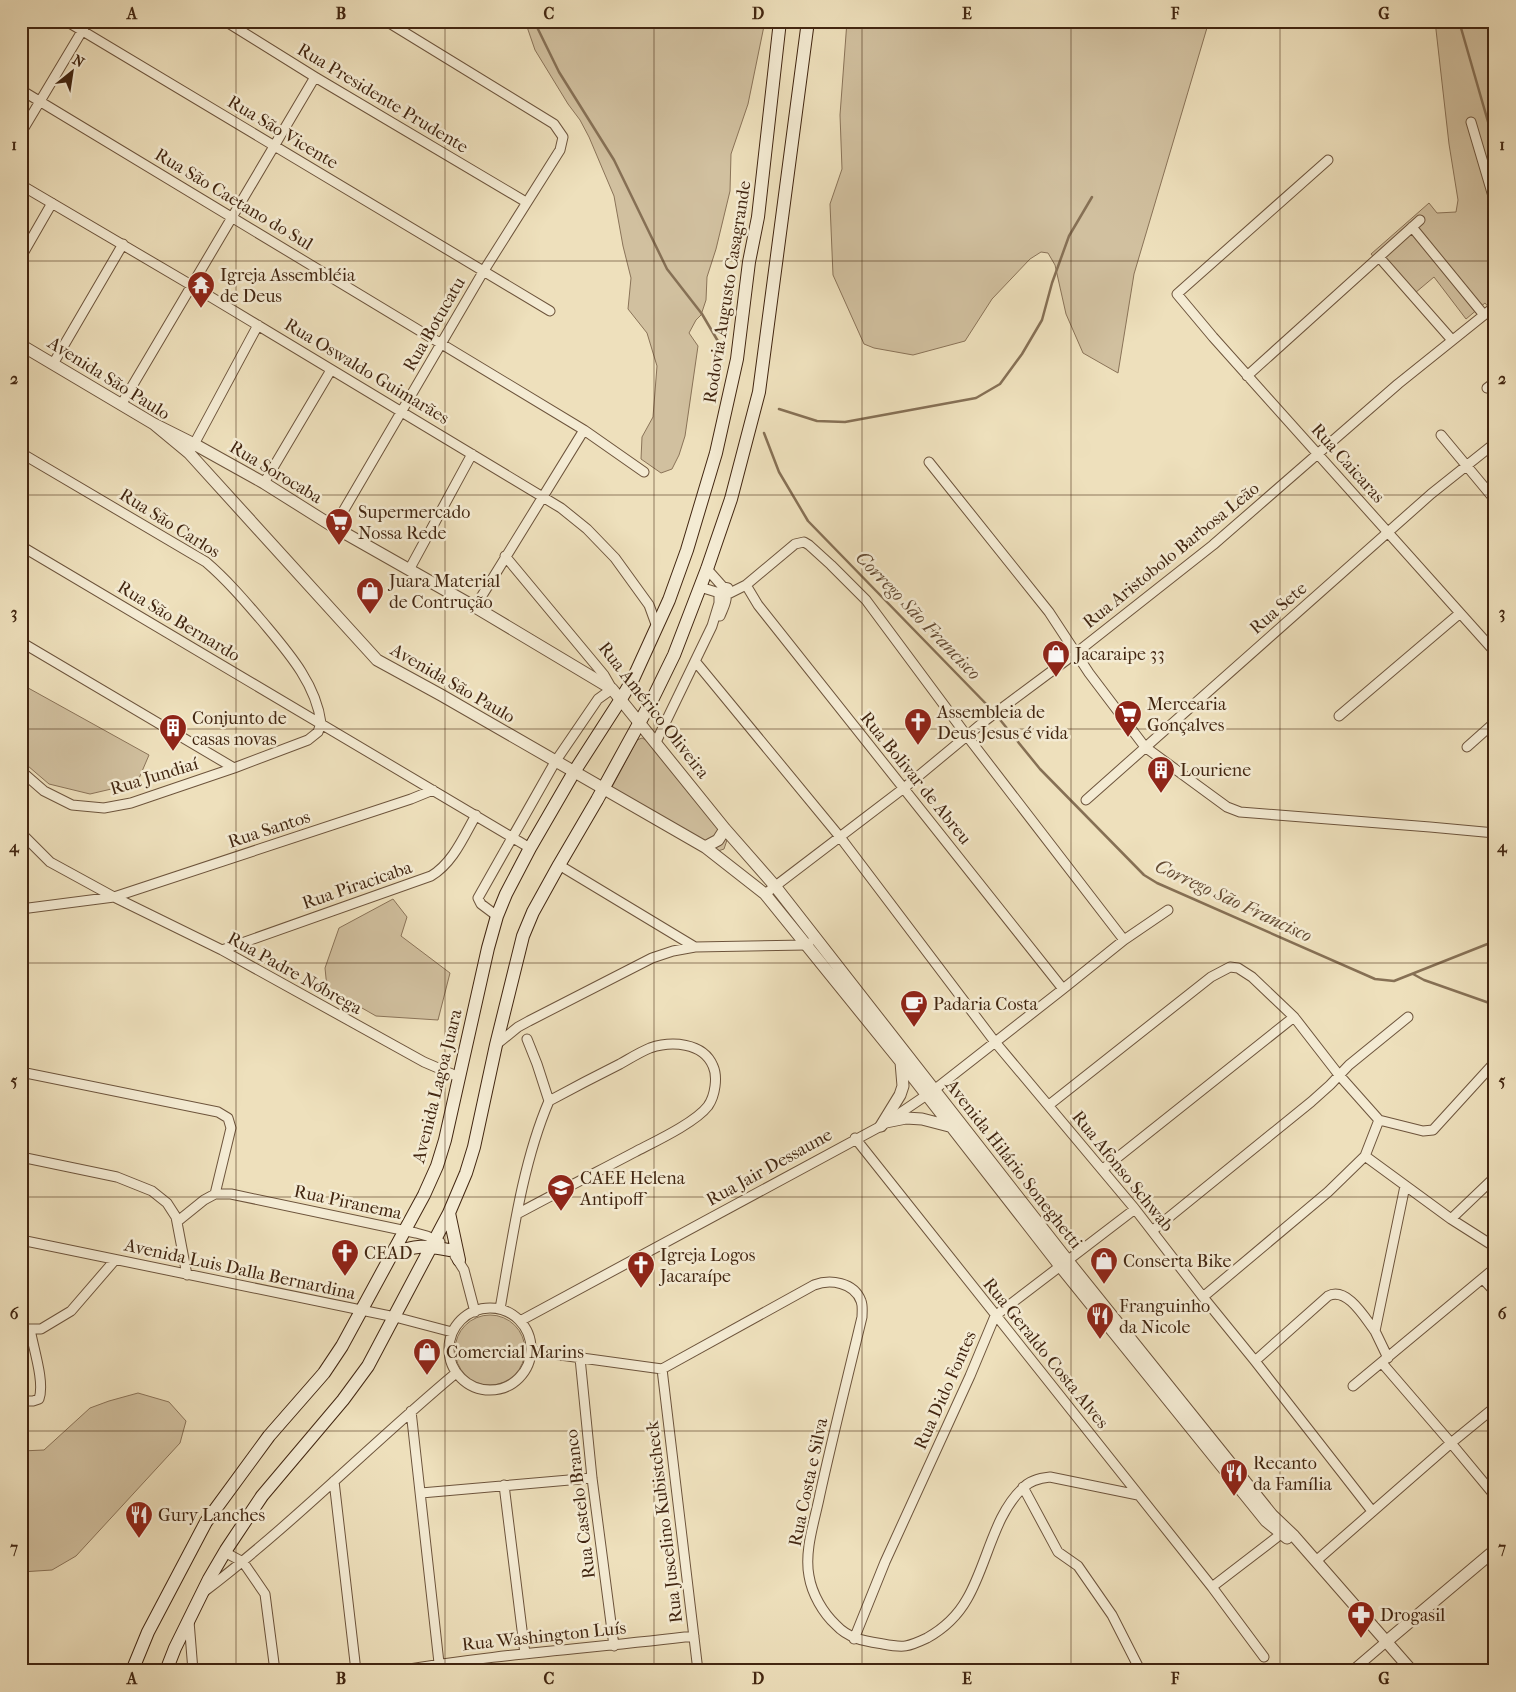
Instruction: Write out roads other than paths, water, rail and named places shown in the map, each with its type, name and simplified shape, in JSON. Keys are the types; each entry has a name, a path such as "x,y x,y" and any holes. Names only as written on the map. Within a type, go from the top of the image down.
{"main road":[{"name":"Rodovia Augusto Casagrande","path":"621,700 657,627 687,550 716,453 738,359 749,262 758,216 780,21"},
{"path":"166,1671 188,1620 226,1550 262,1496 343,1400 363,1373 395,1317 432,1242 449,1213 466,1173 474,1147 515,962 523,936 533,912 640,722 674,655 731,499 759,392 808,21"},
{"name":"Avenida Lagoa Juara","path":"132,1671 148,1632 206,1522 269,1436 324,1373 362,1312 424,1196 437,1166 497,916 506,894 530,848 574,772 621,700"},
{"path":"449,1213 459,1260"},
{"path":"392,1254 432,1242 449,1250"}],"street":[{"name":"Rua São Vicente","path":"66,21 550,311"},
{"path":"21,133 88,21"},
{"name":"Rua Presidente Prudente","path":"225,21 316,78 526,202"},
{"name":"Rua Botucatu","path":"334,527 483,272 560,150 563,137 554,124 386,21"},
{"path":"121,405 316,78"},
{"name":"Rua São Caetano do Sul","path":"21,90 584,430 644,472"},
{"path":"1471,122 1495,203"},
{"name":"Rua Caicaras","path":"1328,160 1178,294 1247,376 1495,652"},
{"name":"Rua Oswaldo Guimarães","path":"21,185 123,244 542,496 587,529 615,558 649,605 657,627"},
{"path":"21,257 52,203"},
{"path":"1247,376 1420,220"},
{"path":"1412,228 1491,313"},
{"path":"53,364 123,244"},
{"path":"1379,257 1452,340"},
{"name":"Rua Aristobolo Barbosa Leão","path":"765,894 904,788 986,720 1076,653 1213,545 1398,384 1452,340 1491,313"},
{"path":"191,449 258,325"},
{"name":"Avenida São Paulo","path":"21,345 154,424 191,449 377,660 704,847 765,894"},
{"path":"264,483 331,370"},
{"path":"475,607 584,430"},
{"path":"1441,435 1495,500"},
{"name":"Rua Sete","path":"1086,800 1431,494 1495,444"},
{"name":"Rua Sorocaba","path":"191,449 264,483 334,527 475,607 612,689"},
{"name":"Rua São Carlos","path":"21,453 206,562 227,581 290,654 312,692 319,709 321,723"},
{"path":"408,570 472,454"},
{"path":"929,462 1049,612 1076,653 1145,747 1227,807 1240,812 1495,833"},
{"path":"700,587 723,592 744,586 794,544 804,542 809,545 866,600 967,736 1124,940"},
{"name":"Rua São Bernardo","path":"21,546 530,848"},
{"name":"Rua Américo Oliveira","path":"505,556 604,675 612,689 725,829 775,886"},
{"path":"707,569 723,592"},
{"name":"Rua Bolivar de Abreu","path":"744,586 1063,989"},
{"path":"656,742 712,626 723,592"},
{"path":"1340,716 1460,614"},
{"path":"21,642 234,768"},
{"path":"696,661 840,837"},
{"path":"497,916 481,904 478,898 555,762 598,699 612,689"},
{"path":"1467,747 1495,722"},
{"name":"Rua Jundiaí","path":"21,770 44,791 72,805 104,808 130,803 234,768 308,740 318,732 321,723"},
{"name":"Rua Santos","path":"21,909 114,897 402,802 433,790"},
{"name":"Rua Piracicaba","path":"222,950 431,876 450,860 476,815"},
{"path":"704,847 718,840 725,829"},
{"name":"Rua Padre Nóbrega","path":"21,832 50,862 114,897 222,950 424,1062 459,1077"},
{"name":"Rua Afonso Schwab","path":"840,837 996,1042 1103,1169 1372,1511"},
{"path":"559,866 695,947"},
{"name":"Avenida Hilário Soneghetti","path":"775,886 810,942"},
{"name":"Avenida Hilário Soneghetti","path":"765,894 810,942 866,1010 1266,1521 1303,1546 1412,1671"},
{"name":"Rua Jair Dessaune","path":"520,1321 883,1124 930,1093 1124,940 1168,910"},
{"path":"496,1045 518,1027 652,958 695,947 810,942"},
{"path":"1049,1105 1211,976 1230,967 1238,968 1252,977 1294,1016 1340,1075 1379,1120 1422,1130 1433,1130 1495,1062"},
{"name":"Avenida Hilário Soneghetti","path":"866,1010 901,1062 930,1093 949,1126 1064,1263"},
{"path":"1103,1169 1294,1016"},
{"path":"1152,1231 1311,1102 1349,1065 1408,1017"},
{"path":"527,1039 549,1100"},
{"path":"500,1309 517,1214 537,1128 549,1100 650,1048 671,1044 686,1045 706,1055 714,1066 715,1080 712,1097 708,1106 700,1113 669,1134 517,1214"},
{"path":"883,1124 900,1095 903,1086 901,1062"},
{"path":"21,1072 218,1112 228,1118 230,1128 216,1194 204,1200 178,1221"},
{"path":"883,1124 906,1118 922,1119 949,1126"},
{"path":"1202,1297 1328,1192 1365,1156 1379,1120"},
{"name":"Rua Geraldo Costa Alves","path":"855,1138 1212,1587 1264,1657"},
{"path":"1365,1156 1451,1219 1495,1247"},
{"path":"21,1157 117,1177 140,1185 162,1197 172,1209 178,1221 187,1275"},
{"path":"1451,1219 1495,1177"},
{"path":"1375,1331 1405,1186"},
{"name":"Rua Piranema","path":"216,1194 231,1194 404,1231 432,1242"},
{"name":"Rua Dido Fontes","path":"854,1639 885,1562 970,1376 995,1316 1135,1209"},
{"name":"Avenida Luis Dalla Bernardina","path":"21,1240 362,1312 395,1317 452,1332"},
{"path":"449,1250 459,1260 475,1312"},
{"path":"21,1400 33,1401 38,1399 40,1394 40,1379 25,1329 42,1329 71,1311 115,1260"},
{"path":"1353,1386 1495,1268"},
{"path":"1482,1279 1495,1292"},
{"name":"Rua Costa e Silva","path":"662,1368 824,1281 846,1286 856,1292 862,1302 862,1317 824,1478 811,1539 808,1564 809,1577 814,1594 829,1618 840,1630 854,1639 907,1647 936,1633 953,1618 967,1599 1010,1504 1023,1487"},
{"path":"1255,1361 1328,1296 1333,1293 1349,1299 1361,1311 1375,1331 1385,1360 1495,1496"},
{"path":"486,1308 500,1309 520,1321 530,1342 531,1351 529,1363 523,1374 514,1383 503,1389 484,1390 473,1386 456,1373 449,1353 449,1342 452,1332 463,1318 486,1308"},
{"path":"531,1351 662,1368"},
{"name":"Rua Castelo Branco","path":"580,1358 592,1478 614,1646"},
{"name":"Rua Juscelino Kubistcheck","path":"662,1368 698,1671"},
{"path":"202,1592 242,1562 456,1373"},
{"path":"1316,1560 1495,1407"},
{"path":"411,1411 440,1664"},
{"path":"1138,1495 1050,1477 1038,1478 1023,1487 1058,1552 1078,1566 1112,1614 1140,1670"},
{"path":"421,1493 592,1478"},
{"path":"334,1481 356,1671"},
{"path":"504,1486 525,1654"},
{"path":"1212,1587 1284,1532"},
{"path":"226,1550 230,1555 242,1562 265,1594 275,1671"},
{"path":"1352,1671 1495,1550"},
{"path":"188,1620 193,1671"},
{"name":"Rua Washington Luís","path":"397,1671 440,1664 694,1636"}],"waterway":[{"path":"534,21 559,72 614,160 667,269 702,314 719,343"},
{"path":"1459,21 1495,146"},
{"path":"779,409 817,421 845,422 976,398 1000,384 1022,354 1042,320 1052,283 1069,236 1092,197"},
{"name":"Corrego São Francisco","path":"764,433 779,472 808,521 993,711"},
{"name":"Corrego São Francisco","path":"997,716 1040,769 1144,875 1157,883 1375,979 1394,981 1495,941"},
{"path":"1413,974 1424,980 1495,1005"}],"place":[{"name":"Igreja Assembléia de Deus","path":"201,309"},
{"name":"Supermercado Nossa Rede","path":"339,546"},
{"name":"Juara Material de Contrução","path":"370,615"},
{"name":"Jacaraipe 33","path":"1056,678"},
{"name":"Mercearia Gonçalves","path":"1128,738"},
{"name":"Assembleia de Deus Jesus é vida","path":"918,746"},
{"name":"Conjunto de casas novas","path":"173,752"},
{"name":"Louriene","path":"1161,794"},
{"name":"Padaria Costa","path":"914,1028"},
{"name":"CAEE Helena Antipoff","path":"561,1212"},
{"name":"CEAD","path":"345,1277"},
{"name":"Conserta Bike","path":"1104,1285"},
{"name":"Igreja Logos Jacaraípe","path":"641,1289"},
{"name":"Franguinho da Nicole","path":"1100,1340"},
{"name":"Comercial Marins","path":"427,1376"},
{"name":"Recanto da Família","path":"1234,1497"},
{"name":"Gury Lanches","path":"139,1539"},
{"name":"Drogasil","path":"1361,1639"}]}
